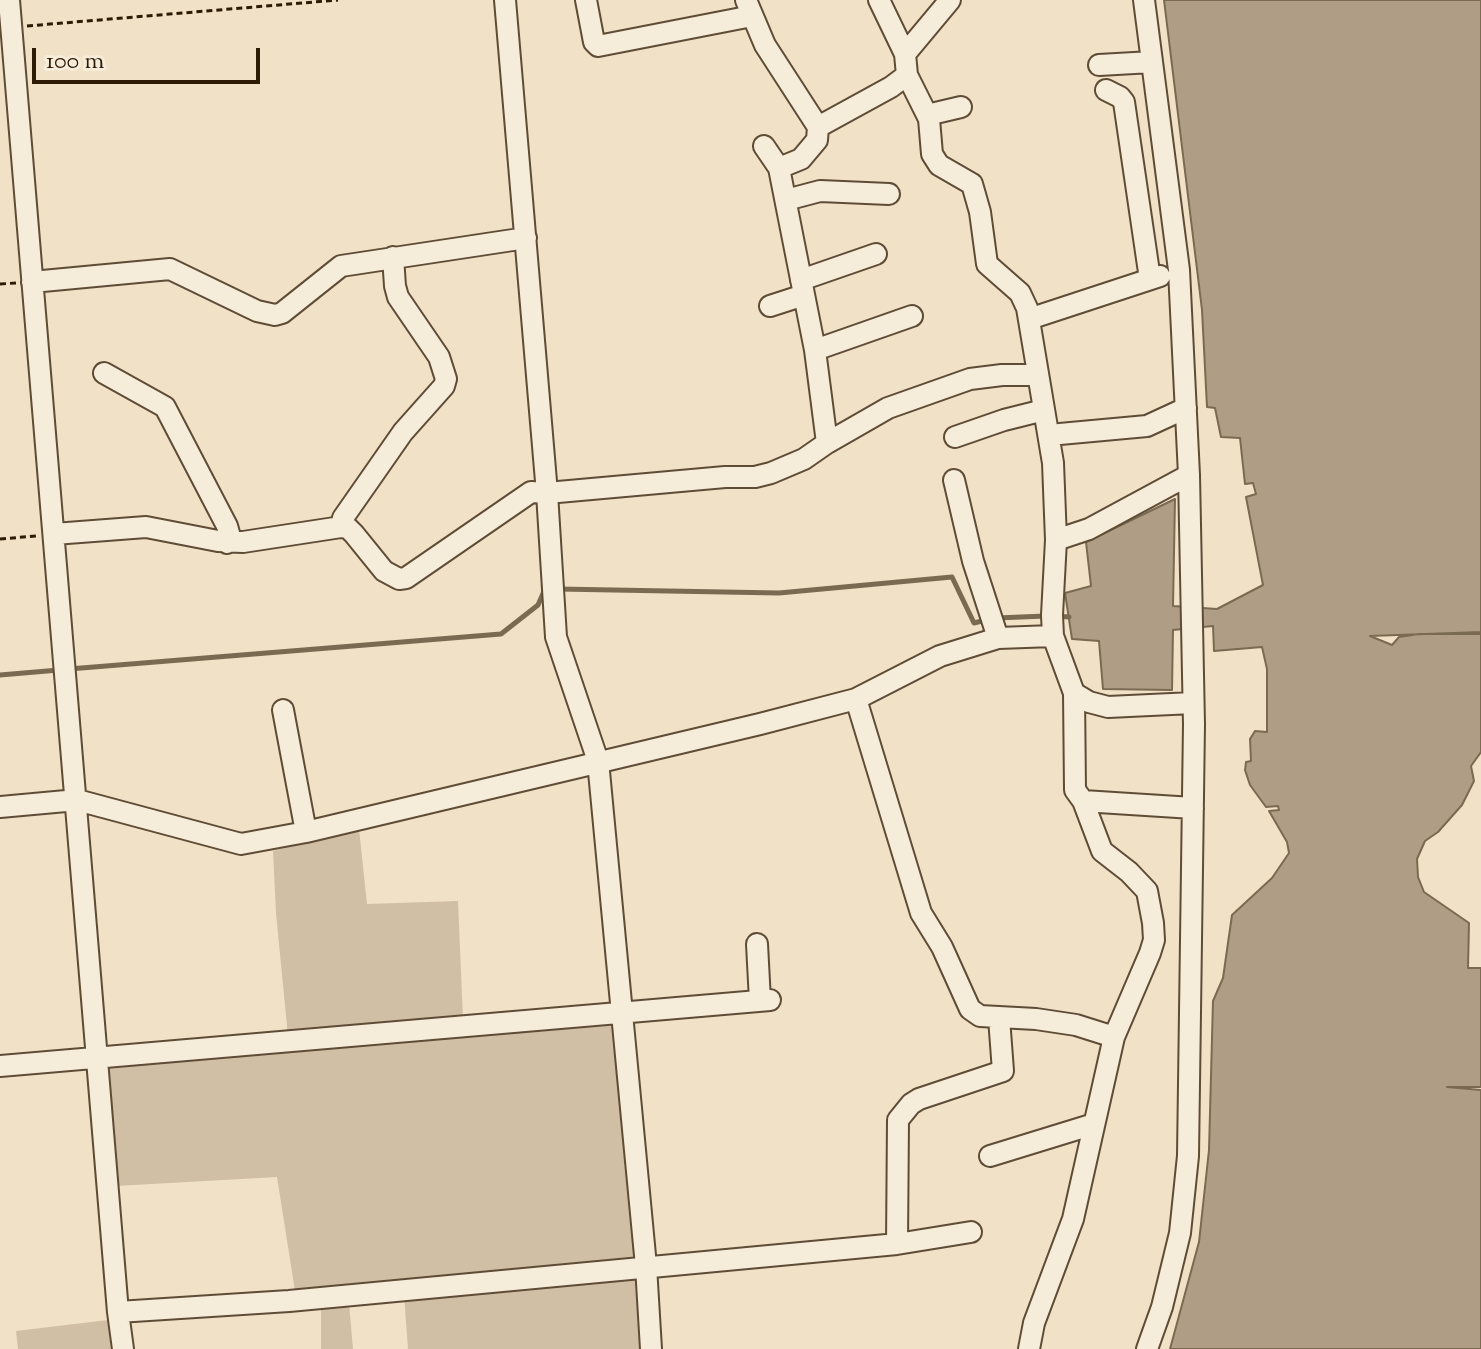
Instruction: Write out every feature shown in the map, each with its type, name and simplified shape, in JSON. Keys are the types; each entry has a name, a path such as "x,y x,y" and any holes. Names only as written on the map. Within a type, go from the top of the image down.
{"street":[{"path":"9,0 123,1349"},
{"path":"505,0 547,493 556,637 598,761 646,1266 651,1349"},
{"path":"586,0 594,42 598,46 749,8 765,45 818,127 817,140 801,159 779,168"},
{"path":"879,0 905,54 907,75 927,115 932,154 939,165 972,184 980,212 987,264 1025,299 1049,435 1056,540 1053,636 1074,693 1075,790 1083,801 1102,851 1147,891 1153,923 1154,940 1150,953 1114,1037 1073,1219 1034,1323 1029,1349"},
{"path":"905,54 950,0"},
{"path":"1144,0 1179,270 1189,475 1193,703 1188,1156 1180,1233 1162,1307 1147,1349"},
{"path":"1099,65 1152,62"},
{"path":"818,127 907,75"},
{"path":"1106,90 1124,102 1150,279"},
{"path":"927,115 961,107"},
{"path":"1129,133 1160,128"},
{"path":"764,146 779,168 786,200 815,350 827,443"},
{"path":"786,200 820,191 889,194"},
{"path":"32,282 170,269 257,311 275,315 282,313 341,266 526,238"},
{"path":"770,306 802,287 876,254"},
{"path":"341,527 350,507 403,432 444,386 446,379 435,350 398,297 393,257"},
{"path":"1029,319 1179,270"},
{"path":"815,350 912,316"},
{"path":"104,373 165,407 227,526 227,543"},
{"path":"54,534 146,527 227,543 341,527 348,528 354,534 384,571 399,579 406,578 525,494 755,477 804,459 888,408 970,379 1037,375"},
{"path":"1049,435 1147,426 1186,408"},
{"path":"955,437 1044,410"},
{"path":"1056,540 1089,529 1189,475"},
{"path":"954,480 973,561 998,638"},
{"path":"0,807 77,800 241,844 306,832 856,699 940,656 998,638 1053,636"},
{"path":"1074,693 1089,702 1108,707 1193,703"},
{"path":"856,699 921,913 942,947 970,1009 980,1016 1076,1025 1114,1037"},
{"path":"283,710 306,832"},
{"path":"1083,801 1193,808"},
{"path":"0,1066 765,1000 757,944"},
{"path":"897,1244 898,1120 919,1099 1003,1071 999,1018"},
{"path":"990,1156 1094,1124"},
{"path":"118,1312 289,1301 897,1244 971,1232"}],"path":[{"path":"12,27 338,0"},
{"path":"0,539 54,534"}],"shaded area":[{"path":"1164,0 1481,0 1481,632 1426,634 1481,634 1481,752 1471,766 1474,781 1462,805 1438,832 1425,841 1417,859 1418,877 1424,892 1469,923 1468,968 1481,968 1481,1087 1447,1087 1481,1090 1481,1349 1170,1349 1199,1242 1209,1150 1213,1001 1223,978 1232,915 1272,878 1289,853 1287,842 1269,811 1279,810 1278,806 1266,807 1250,785 1245,770 1246,762 1251,761 1250,739 1255,731 1267,732 1267,669 1262,647 1214,651 1213,626 1173,630 1172,690 1103,689 1099,641 1072,639 1065,593 1091,586 1086,542 1175,499 1173,606 1217,609 1263,585 1246,497 1256,494 1253,483 1245,484 1240,438 1221,437 1215,408 1207,407 1202,310","holes":["1417,634 1399,637 1392,645 1370,636"]},
{"path":"359,829 367,904 458,901 463,1020 288,1036 273,851"},
{"path":"613,1022 638,1260 295,1291 277,1177 116,1186 105,1065 457,1030 459,1038"},
{"path":"641,1271 646,1349 408,1349 404,1294"},
{"path":"321,1302 349,1303 353,1349 321,1349"},
{"path":"108,1320 111,1349 18,1349 16,1331"}],"waterway":[{"path":"558,589 779,593 952,577 974,623 986,620"},
{"path":"69,669 501,634 538,605 545,589"},
{"path":"996,618 1046,616"},
{"path":"1056,616 1069,617"},
{"path":"0,675 59,670"}]}
